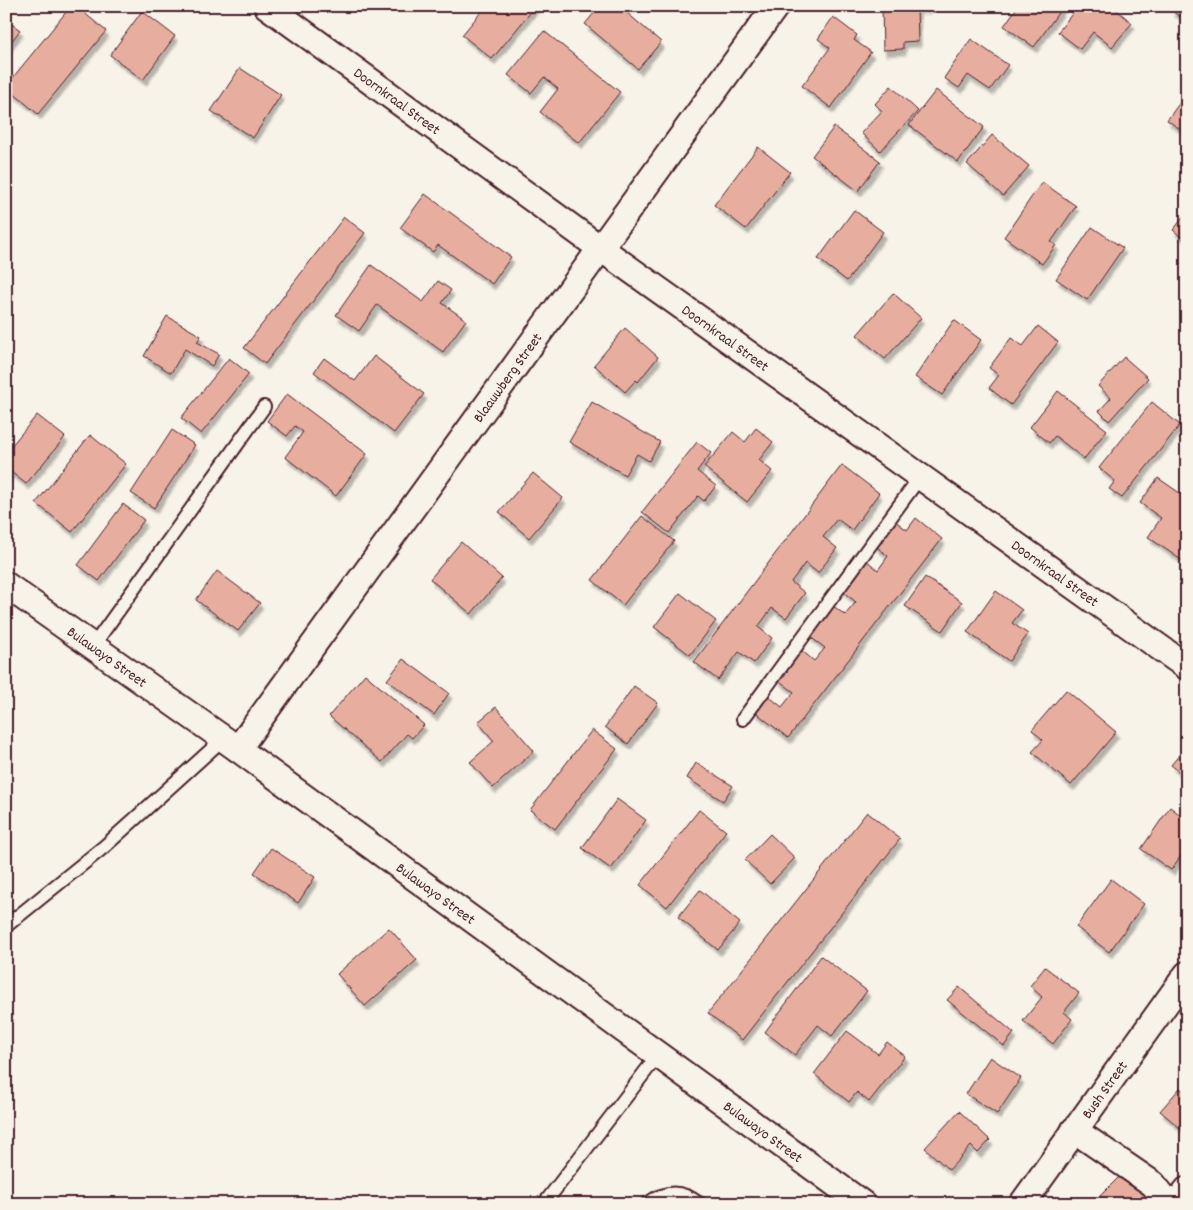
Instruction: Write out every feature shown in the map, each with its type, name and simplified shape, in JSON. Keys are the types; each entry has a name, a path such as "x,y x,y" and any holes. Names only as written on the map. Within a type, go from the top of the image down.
{"street":[{"name":"Doornkraal Street","path":"267,6 600,248 1187,667"},
{"name":"Blaauwberg Street","path":"230,744 600,248 776,6"},
{"name":"Bulawayo Street","path":"6,585 230,744 863,1204"},
{"name":"Bush Street","path":"1022,1204 1187,974"},
{"path":"1074,1130 1154,1184 1166,1204"},
{"path":"1176,1204 1187,1190"}],"lane":[{"path":"93,646 264,407"},
{"path":"743,720 920,477"},
{"path":"6,926 230,744"},
{"path":"544,1204 658,1055"},
{"path":"647,1204 667,1193 679,1193 691,1197 700,1204"}],"building":[{"path":"71,6 76,6 106,31 38,114 6,86"},
{"path":"486,6 536,6 492,59 462,35"},
{"path":"600,6 619,6 661,42 638,69 585,24"},
{"path":"882,6 928,6 928,8 917,8 918,41 903,42 903,49 883,50"},
{"path":"1018,6 1063,6 1034,47 1004,26"},
{"path":"1078,6 1112,6 1132,23 1112,47 1093,32 1080,49 1058,32"},
{"path":"1174,6 1187,6 1187,22 1171,10"},
{"path":"142,11 175,36 143,80 110,55"},
{"path":"833,17 857,35 854,40 871,52 831,108 802,86 830,48 818,39"},
{"path":"6,20 20,30 6,49"},
{"path":"544,31 620,92 579,143 540,112 558,89 544,77 531,93 508,75"},
{"path":"971,39 1008,65 990,90 968,75 959,88 944,78"},
{"path":"240,68 281,95 253,138 211,111"},
{"path":"891,86 918,111 880,151 861,133 882,111 875,104"},
{"path":"936,90 984,127 958,162 909,125"},
{"path":"1187,93 1187,134 1167,120"},
{"path":"834,127 880,161 858,191 812,156"},
{"path":"992,135 1029,166 1003,196 967,164"},
{"path":"758,147 790,172 746,229 714,205"},
{"path":"1042,182 1076,206 1051,242 1056,245 1042,264 1004,237"},
{"path":"425,194 511,257 492,284 438,245 433,252 400,228"},
{"path":"854,210 883,232 847,281 818,259"},
{"path":"1187,213 1187,242 1173,230"},
{"path":"344,217 365,233 265,364 244,348"},
{"path":"1092,227 1123,248 1087,300 1056,279"},
{"path":"371,265 423,302 438,281 451,290 442,303 466,320 443,352 377,305 359,331 336,315"},
{"path":"893,293 921,318 885,359 857,335"},
{"path":"167,316 201,336 197,342 219,354 212,366 185,349 171,373 144,356"},
{"path":"954,320 981,340 942,395 915,377"},
{"path":"1038,326 1058,342 1011,405 989,388 999,375 989,368 1011,338 1023,346"},
{"path":"625,328 658,357 638,382 636,380 625,392 594,365"},
{"path":"374,356 424,394 394,433 314,372 324,358 355,381"},
{"path":"1124,357 1148,378 1109,421 1099,411 1111,398 1098,386"},
{"path":"229,358 249,374 201,434 181,418"},
{"path":"1058,391 1107,430 1084,459 1055,436 1049,443 1030,427"},
{"path":"287,394 367,454 336,496 285,457 303,432 295,426 287,436 267,421"},
{"path":"592,402 660,442 649,461 637,454 625,475 569,442"},
{"path":"1152,402 1180,425 1122,498 1109,489 1115,481 1099,468"},
{"path":"37,415 65,437 26,484 11,472 6,478 6,452"},
{"path":"756,428 773,442 759,460 772,471 747,502 704,467 733,432 745,442"},
{"path":"172,430 195,445 154,508 131,493"},
{"path":"90,435 126,464 72,532 36,503"},
{"path":"697,442 711,453 697,471 716,486 704,501 698,496 669,533 642,512"},
{"path":"842,465 879,493 852,530 837,519 823,537 837,548 818,573 805,563 791,582 805,593 786,618 772,608 758,627 772,638 754,663 739,652 718,680 694,662"},
{"path":"533,473 563,498 529,538 499,512"},
{"path":"1158,478 1187,498 1187,564 1148,537 1161,518 1140,503"},
{"path":"123,504 144,520 99,581 78,565"},
{"path":"642,516 674,541 623,605 592,580"},
{"path":"916,518 942,539 788,738 754,711 767,695 782,707 794,692 777,679 800,649 814,661 825,648 809,636 832,605 845,615 856,602 842,591 866,560 878,570 888,556 874,545 894,520 907,530"},
{"path":"461,542 502,578 471,614 430,579"},
{"path":"217,571 260,603 238,631 196,600"},
{"path":"925,577 962,602 942,631 905,606"},
{"path":"996,591 1022,610 1012,623 1028,634 1009,661 967,632"},
{"path":"680,593 716,621 690,655 654,627"},
{"path":"403,659 449,693 434,715 387,680"},
{"path":"365,674 424,725 412,738 407,734 382,762 329,716"},
{"path":"634,686 658,703 628,744 605,727"},
{"path":"1066,690 1116,732 1071,785 1032,752 1043,740 1032,730"},
{"path":"496,707 534,751 493,788 470,762 494,741 478,722"},
{"path":"592,730 617,749 555,829 530,810"},
{"path":"1187,746 1187,778 1171,765"},
{"path":"696,763 733,786 723,801 687,778"},
{"path":"617,799 646,820 611,869 582,848"},
{"path":"1170,807 1187,820 1187,847 1171,870 1141,849"},
{"path":"699,810 726,831 667,907 640,885"},
{"path":"867,812 900,839 742,1040 708,1013"},
{"path":"770,834 795,858 770,884 745,860"},
{"path":"271,848 315,877 298,903 254,873"},
{"path":"1111,879 1144,904 1109,952 1076,927"},
{"path":"700,890 740,923 718,950 678,917"},
{"path":"389,928 417,960 365,1006 337,974"},
{"path":"821,956 867,991 832,1036 818,1025 795,1055 765,1032"},
{"path":"1045,967 1079,993 1064,1012 1072,1019 1053,1044 1023,1021 1042,997 1030,986"},
{"path":"959,987 1014,1033 1004,1046 947,1000"},
{"path":"847,1031 878,1054 887,1042 905,1056 869,1102 857,1092 849,1102 814,1074"},
{"path":"990,1057 1021,1078 997,1114 966,1094"},
{"path":"1180,1088 1187,1094 1187,1134 1160,1111"},
{"path":"959,1111 990,1140 978,1153 971,1146 949,1170 925,1148"},
{"path":"1123,1173 1150,1200 1146,1204 1108,1204 1100,1196"}]}
